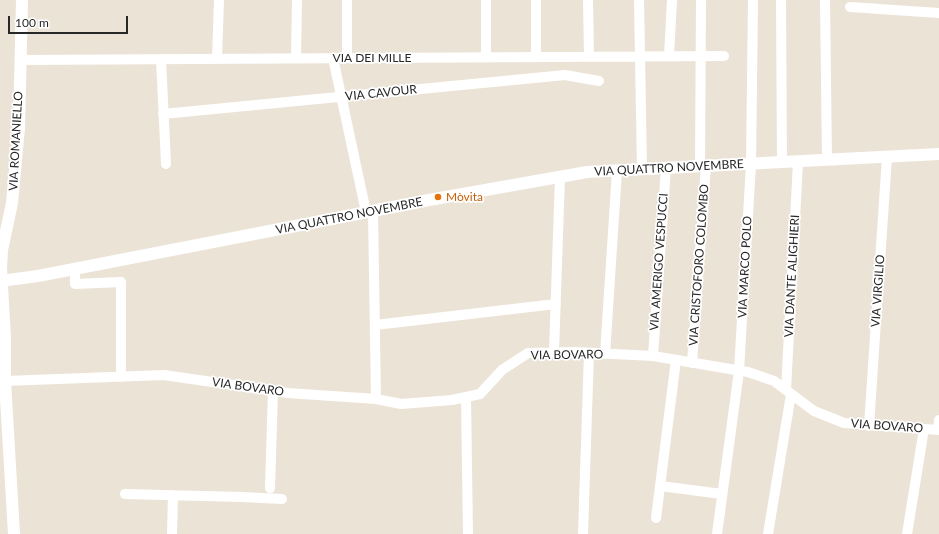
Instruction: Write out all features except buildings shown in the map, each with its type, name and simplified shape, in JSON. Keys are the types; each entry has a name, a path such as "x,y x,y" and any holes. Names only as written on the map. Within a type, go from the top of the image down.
{"street":[{"name":"VIA ROMANIELLO","path":"14,534 4,381 5,338 1,268 2,250 12,203 18,128 22,0"},
{"path":"217,59 219,0"},
{"path":"296,58 297,0"},
{"path":"347,0 347,58"},
{"path":"486,0 486,57"},
{"path":"536,0 536,56"},
{"path":"588,0 589,56"},
{"path":"639,0 642,169"},
{"path":"669,56 672,0"},
{"name":"VIA CRISTOFORO COLOMBO","path":"692,363 703,166 700,56 701,0"},
{"name":"VIA MARCO POLO","path":"717,534 739,371 751,164 753,0"},
{"path":"781,0 782,162"},
{"path":"825,0 827,160"},
{"path":"850,7 939,13"},
{"name":"VIA DEI MILLE","path":"20,60 724,56"},
{"path":"333,58 369,212 375,325 376,399"},
{"path":"161,59 166,164"},
{"name":"VIA CAVOUR","path":"164,114 564,75 598,81"},
{"name":"VIA QUATTRO NOVEMBRE","path":"1,281 38,276 586,172 939,154"},
{"name":"VIA VIRGILIO","path":"869,426 887,157"},
{"name":"VIA DANTE ALIGHIERI","path":"768,534 788,392 798,162"},
{"name":"VIA AMERIGO VESPUCCI","path":"653,356 666,168"},
{"path":"605,354 616,171"},
{"path":"554,352 560,176"},
{"path":"75,268 75,284 121,282 121,376"},
{"path":"375,325 556,304"},
{"name":"VIA BOVARO","path":"4,381 164,375 273,391 376,399 401,404 452,400 480,394 502,370 528,353 554,352 653,356 739,371 774,381 814,411 844,423 924,429 939,427"},
{"path":"583,534 589,353"},
{"path":"656,518 676,360"},
{"path":"270,488 273,391"},
{"path":"466,397 468,534"},
{"path":"907,534 924,429"},
{"path":"660,486 722,494"},
{"path":"125,494 282,499"},
{"path":"172,534 173,495"}],"place":[{"name":"Mòvita","path":"438,197"}]}
